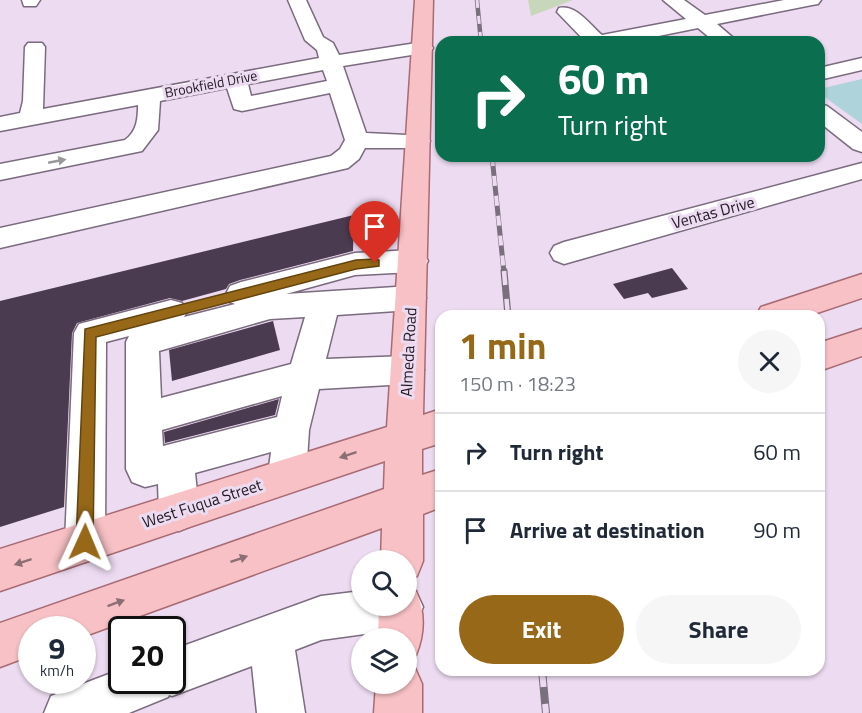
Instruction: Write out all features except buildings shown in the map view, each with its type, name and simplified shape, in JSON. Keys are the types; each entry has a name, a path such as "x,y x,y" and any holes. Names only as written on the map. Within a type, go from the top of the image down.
{"main road":[{"name":"Almeda Road","path":"402,550 404,437 424,0"},
{"path":"801,310 862,286"},
{"name":"West Fuqua Street","path":"0,570 435,428"},
{"path":"80,616 435,490"},
{"path":"0,645 18,638"},
{"path":"398,713 399,694"}],"street":[{"path":"672,0 720,36"},
{"path":"0,238 339,162 350,154 357,140 326,47 315,40 303,1"},
{"path":"629,36 803,1"},
{"path":"566,12 592,36"},
{"path":"30,118 34,101 35,47"},
{"path":"335,73 423,48"},
{"path":"825,73 862,64"},
{"name":"Brookfield Drive","path":"0,124 236,80 242,104 335,73"},
{"path":"0,172 133,146 143,139 149,126 149,96"},
{"path":"825,116 862,144"},
{"path":"357,140 418,141"},
{"name":"Ventas Drive","path":"564,253 862,171"},
{"path":"85,542 90,333 356,264 413,261"},
{"path":"291,430 145,469 142,342 270,307 411,298"},
{"path":"287,475 291,430 324,303"},
{"path":"144,419 306,375 407,370"},
{"path":"175,460 179,511"},
{"path":"186,668 321,618 351,614"},
{"path":"271,636 281,713"},
{"path":"68,713 118,694"}],"shaded area":[{"path":"528,0 573,0 531,16"},
{"path":"862,79 862,124 825,97 825,88"}],"railway":[{"path":"477,0 480,36"},
{"path":"493,162 504,273"},
{"path":"504,271 507,310"},
{"path":"543,676 546,713"}],"route":[{"path":"85,542 90,333 356,264 375,263"}]}
